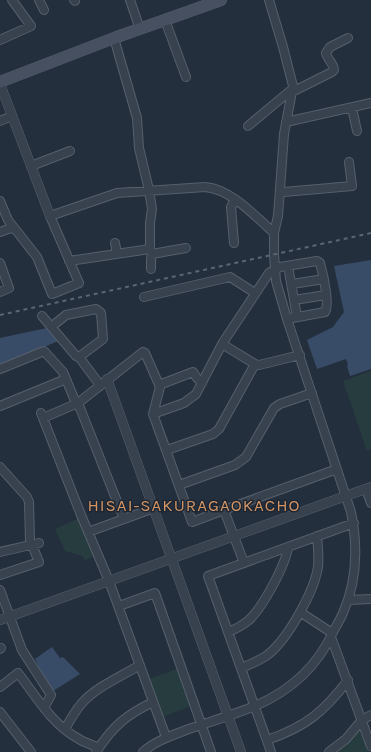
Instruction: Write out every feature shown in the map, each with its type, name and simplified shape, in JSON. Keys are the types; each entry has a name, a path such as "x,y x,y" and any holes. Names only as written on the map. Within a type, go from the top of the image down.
{"main road":[{"path":"0,83 114,38 221,0"}],"street":[{"path":"0,40 31,26 12,0"},
{"path":"39,0 44,10"},
{"path":"130,0 140,29"},
{"path":"143,752 166,737 255,706 274,697 295,682 317,658 341,619 348,600 354,571 356,555 354,523 277,285 274,255 274,233 278,216 284,134 293,86 284,49 269,0"},
{"path":"165,20 186,77"},
{"path":"114,38 137,118 139,148 152,208 150,223 150,259 152,269"},
{"path":"248,126 292,90 296,90 332,72 334,67 326,56 326,53 330,47 348,38"},
{"path":"0,83 50,216 79,283 52,294 37,257 8,220 0,201"},
{"path":"286,122 371,103"},
{"path":"352,108 357,131"},
{"path":"0,121 12,116"},
{"path":"31,166 70,151"},
{"path":"280,193 352,186 349,162"},
{"path":"50,216 108,195 127,191 211,187 222,190 274,233"},
{"path":"234,243 231,207 235,200"},
{"path":"0,232 14,228"},
{"path":"115,243 117,253"},
{"path":"69,260 117,253 151,252 186,248"},
{"path":"153,414 189,400 196,394 222,344 269,273 275,269 317,261 320,263 324,279 327,309 325,312 287,319"},
{"path":"0,263 9,288 0,292"},
{"path":"288,266 297,317"},
{"path":"144,297 230,277 255,293"},
{"path":"277,285 324,279"},
{"path":"282,301 326,295"},
{"path":"51,327 66,315 96,309 101,313 103,339 79,357"},
{"path":"42,316 76,356 79,357 104,382 154,508 241,752"},
{"path":"222,344 259,365 300,356"},
{"path":"0,369 44,351 63,372 124,519"},
{"path":"166,737 110,581 88,532 42,415 77,403 143,352 145,353 159,385 153,414 192,522 337,469"},
{"path":"167,450 213,434 219,429 255,364"},
{"path":"159,385 193,372 202,383"},
{"path":"0,406 66,379"},
{"path":"179,485 235,465 246,457 274,408 280,404 312,393"},
{"path":"0,467 27,497 29,502 30,540 36,544 38,562 0,575"},
{"path":"0,620 368,488 371,503"},
{"path":"88,532 154,508"},
{"path":"224,510 244,563"},
{"path":"271,752 208,576 354,523"},
{"path":"241,668 266,656 274,649 300,612 316,576 318,555 317,536"},
{"path":"0,552 36,544"},
{"path":"228,632 244,624 256,612 280,570 287,555 288,547"},
{"path":"0,590 22,650 52,695 44,708"},
{"path":"119,606 155,593 211,752"},
{"path":"348,600 371,599"},
{"path":"300,612 332,635 371,746"},
{"path":"65,729 77,709 87,698 140,665"},
{"path":"0,687 18,673 44,708 65,729 98,750 109,733 128,716 153,702"},
{"path":"267,740 295,730 315,717 329,704 348,680"},
{"path":"0,712 31,752"},
{"path":"329,752 346,739 362,720 371,715"}],"green space":[{"path":"371,371 371,449 367,451 343,381"},
{"path":"77,519 80,520 95,556 85,560 82,556 65,551 55,529"},
{"path":"179,668 192,706 162,717 149,679"},
{"path":"359,728 362,730 370,752 339,752 337,750"}],"water":[{"path":"371,260 371,369 350,376 346,359 317,369 307,340 333,327 344,312 334,266"},
{"path":"47,328 58,341 0,366 0,338"},
{"path":"52,647 60,658 63,657 80,674 53,691 37,666 38,665 35,659"}],"railway":[{"path":"0,315 371,233"}],"district":[{"name":"HISAI-SAKURAGAOKACHO","path":"194,505"}]}
